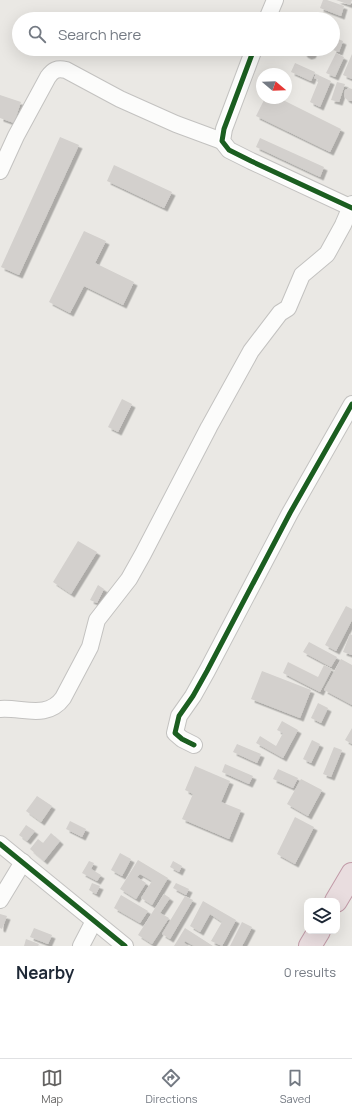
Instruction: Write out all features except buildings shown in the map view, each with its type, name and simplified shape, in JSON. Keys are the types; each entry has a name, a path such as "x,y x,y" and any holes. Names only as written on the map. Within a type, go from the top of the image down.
{"highway":[{"path":"338,898 352,874"},
{"path":"310,946 317,934"}],"street":[{"path":"270,12 276,0"},
{"path":"222,141 224,129 251,56"},
{"path":"0,171 16,136 48,77 53,71 60,68 71,72 120,99 176,124 222,141 229,150 352,207 327,254 302,275 288,308 280,314 251,351 129,579 97,620 90,647 63,698 58,704 39,711 0,710"},
{"path":"194,745 182,739 175,733 179,716 207,672 290,513 352,404"},
{"path":"0,844 125,946"},
{"path":"0,900 22,862"},
{"path":"81,946 94,921"}],"cycle path":[{"path":"251,56 224,129 222,141 229,150 352,208"},
{"path":"194,745 182,739 175,733 179,716 193,696 207,671 290,513 352,404"},
{"path":"0,844 125,946"}]}
